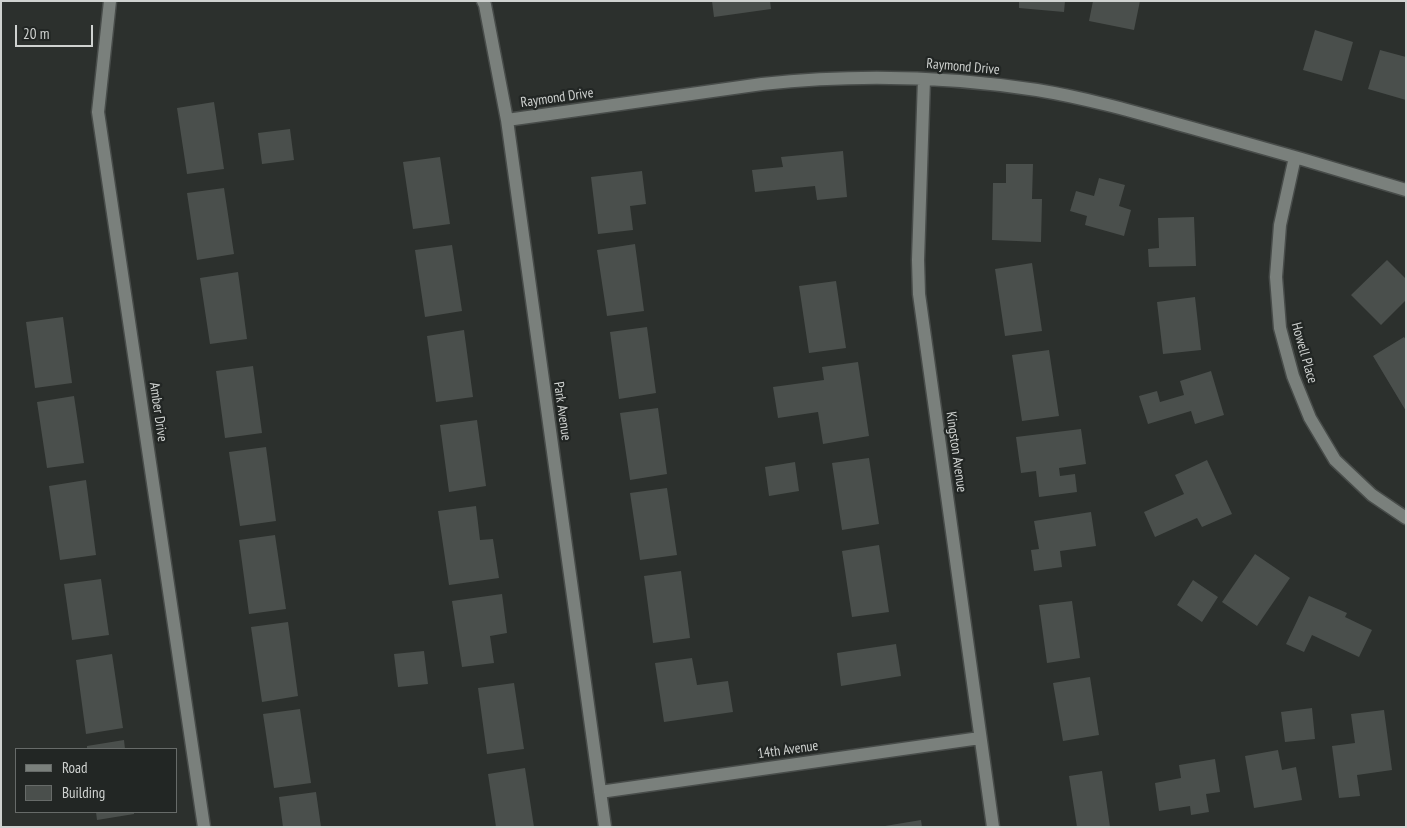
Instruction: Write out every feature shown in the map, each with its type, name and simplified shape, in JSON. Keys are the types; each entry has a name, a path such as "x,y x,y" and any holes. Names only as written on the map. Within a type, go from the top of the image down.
{"street":[{"name":"Amber Drive","path":"110,1 98,112 204,827"},
{"name":"Park Avenue","path":"483,1 507,120 605,827"},
{"name":"Raymond Drive","path":"507,120 770,83 823,79 924,78 1038,90 1112,105 1406,190"},
{"name":"Kingston Avenue","path":"924,78 918,260 919,294 994,827"},
{"name":"Howell Place","path":"1295,157 1280,225 1276,277 1280,328 1294,376 1310,418 1335,460 1372,495 1406,518"},
{"name":"14th Avenue","path":"600,792 980,738"}],"building":[{"path":"712,1 770,1 771,9 714,17"},
{"path":"1019,1 1065,1 1064,12 1019,8"},
{"path":"1093,1 1140,1 1134,30 1089,21"},
{"path":"1315,30 1353,42 1342,81 1303,70"},
{"path":"1380,50 1406,57 1406,100 1368,89"},
{"path":"214,102 224,169 187,174 177,108"},
{"path":"290,129 294,160 262,164 258,133"},
{"path":"843,151 847,197 817,200 815,186 755,192 752,170 783,167 781,157"},
{"path":"440,157 450,224 413,229 403,162"},
{"path":"1006,164 1033,164 1032,199 1042,199 1041,242 992,240 993,183 1006,183"},
{"path":"642,171 646,204 630,206 633,230 598,234 591,177"},
{"path":"1099,178 1125,185 1119,206 1131,210 1124,236 1085,225 1087,216 1070,211 1076,191 1094,196"},
{"path":"224,188 234,254 197,260 187,193"},
{"path":"1194,217 1196,266 1149,267 1148,249 1159,248 1158,218"},
{"path":"635,244 644,311 607,316 597,250"},
{"path":"452,245 462,311 425,317 415,250"},
{"path":"1387,260 1406,279 1406,300 1381,325 1351,295"},
{"path":"1032,263 1042,331 1005,336 995,269"},
{"path":"238,272 247,339 210,344 200,278"},
{"path":"836,281 846,348 809,353 799,286"},
{"path":"1195,297 1201,350 1163,354 1157,302"},
{"path":"63,317 72,383 35,388 26,322"},
{"path":"647,327 656,393 619,399 610,332"},
{"path":"464,330 473,397 436,402 427,336"},
{"path":"1404,337 1406,340 1406,411 1373,356"},
{"path":"1049,350 1059,416 1022,421 1012,355"},
{"path":"858,362 869,436 823,444 818,412 778,418 773,387 824,380 822,367"},
{"path":"253,366 262,433 225,438 216,371"},
{"path":"1211,371 1224,415 1195,424 1191,411 1148,424 1139,396 1157,391 1160,402 1184,395 1180,381"},
{"path":"74,396 84,463 47,468 37,402"},
{"path":"658,408 667,474 630,480 620,413"},
{"path":"477,420 486,486 449,492 440,425"},
{"path":"1081,429 1086,464 1059,468 1060,476 1075,474 1077,492 1039,497 1036,471 1021,473 1016,437"},
{"path":"266,447 276,521 240,526 229,452"},
{"path":"869,458 879,524 842,530 832,463"},
{"path":"1207,460 1232,514 1202,527 1197,518 1155,537 1144,512 1184,494 1175,475"},
{"path":"795,462 799,491 769,496 765,467"},
{"path":"86,480 96,555 60,560 49,486"},
{"path":"667,488 677,555 640,560 630,493"},
{"path":"476,506 480,540 493,539 499,578 449,585 438,511"},
{"path":"1091,512 1096,546 1060,551 1062,567 1034,571 1031,550 1039,549 1034,521"},
{"path":"275,535 286,609 249,614 239,540"},
{"path":"879,545 889,612 852,617 842,551"},
{"path":"1255,554 1290,578 1257,626 1222,602"},
{"path":"681,571 690,638 653,643 644,576"},
{"path":"101,579 109,635 72,640 64,584"},
{"path":"1193,580 1218,597 1202,622 1177,605"},
{"path":"502,594 507,633 490,636 494,663 462,667 452,601"},
{"path":"1309,596 1347,613 1345,617 1372,630 1359,657 1312,635 1304,652 1286,644"},
{"path":"1072,601 1080,658 1047,663 1039,605"},
{"path":"288,622 298,696 262,702 251,627"},
{"path":"896,644 901,676 841,686 837,653"},
{"path":"424,651 428,684 398,687 394,654"},
{"path":"112,654 123,728 86,734 76,660"},
{"path":"692,658 697,685 728,681 733,712 664,722 655,663"},
{"path":"1090,677 1099,735 1063,741 1053,683"},
{"path":"514,683 524,749 487,754 478,688"},
{"path":"1312,708 1315,739 1285,742 1281,712"},
{"path":"300,709 311,783 274,788 263,714"},
{"path":"1384,710 1392,770 1357,775 1360,796 1339,798 1332,746 1355,743 1351,714"},
{"path":"124,740 125,748 87,748 87,746"},
{"path":"1278,750 1282,770 1296,767 1302,800 1254,808 1245,756"},
{"path":"1215,759 1220,792 1206,794 1209,812 1191,815 1190,806 1159,811 1155,783 1181,778 1179,765"},
{"path":"525,768 534,827 496,827 488,774"},
{"path":"1102,771 1110,827 1077,827 1069,776"},
{"path":"316,792 321,827 283,827 279,797"},
{"path":"96,813 134,813 134,814 97,820"},
{"path":"921,820 922,827 885,827 885,826"}]}
